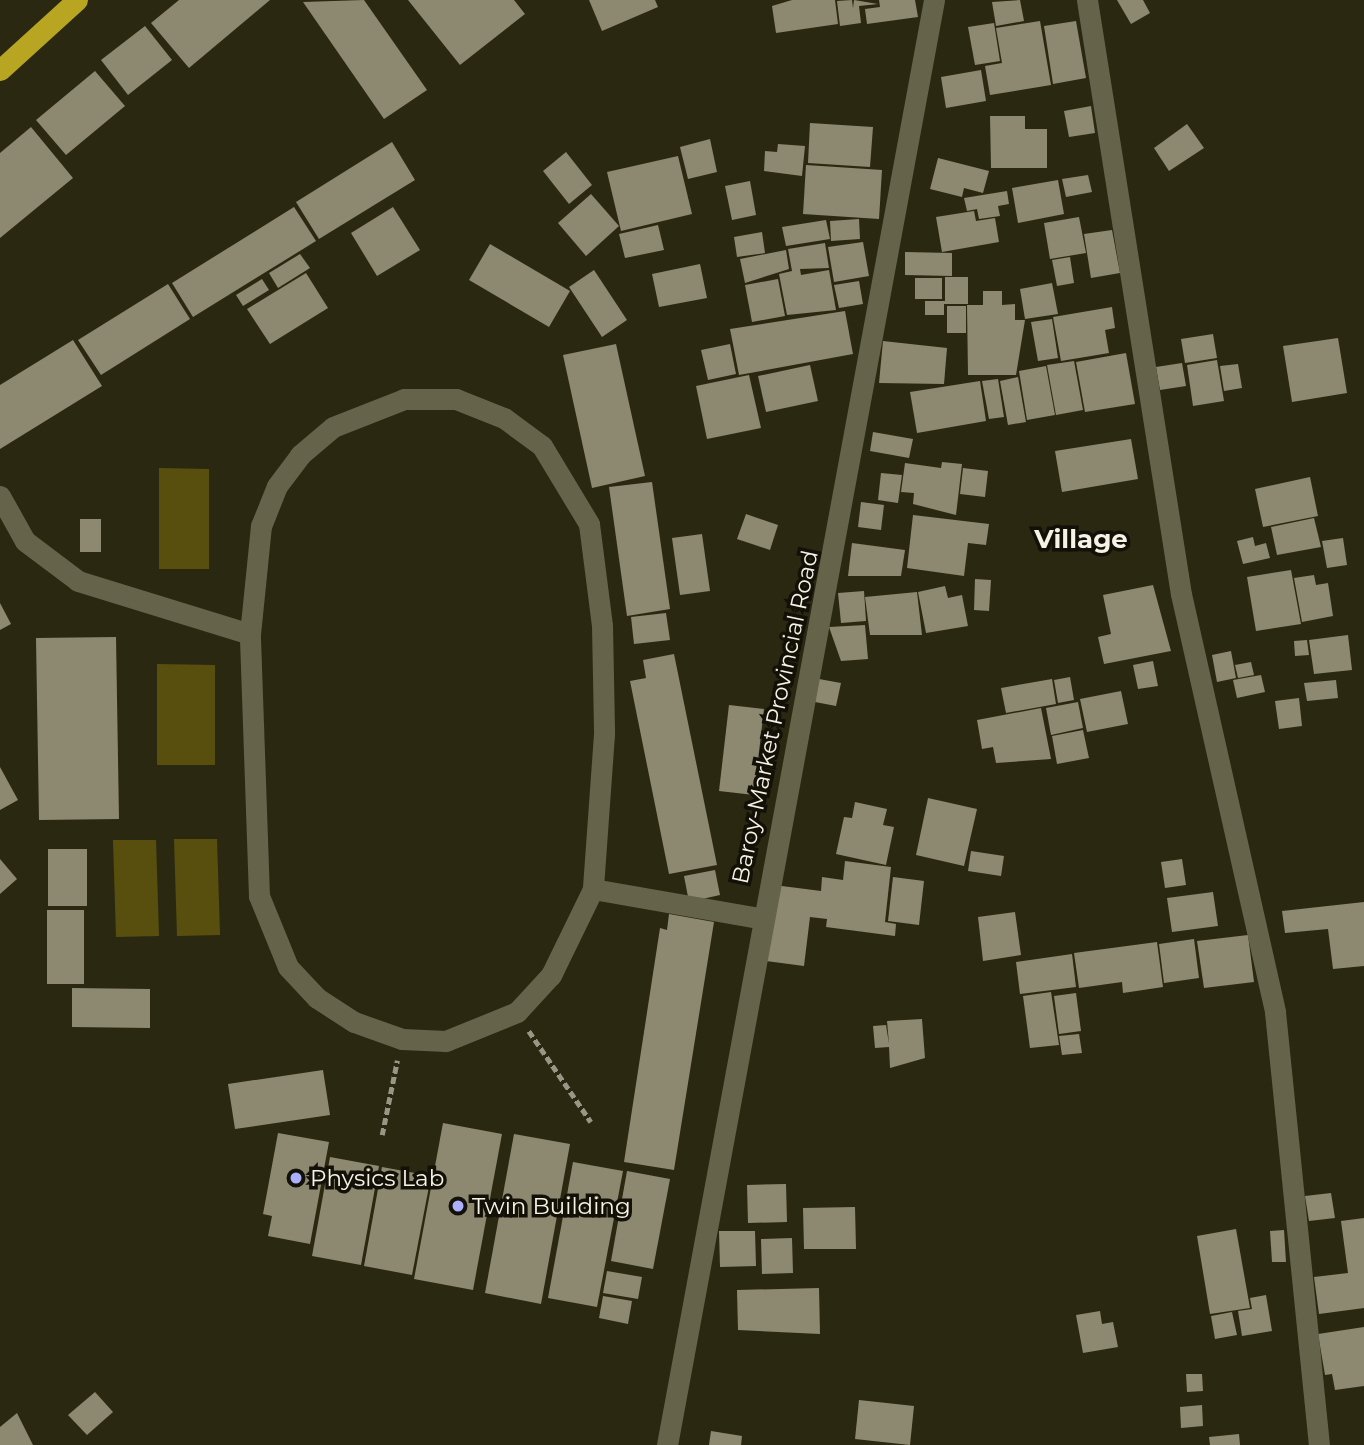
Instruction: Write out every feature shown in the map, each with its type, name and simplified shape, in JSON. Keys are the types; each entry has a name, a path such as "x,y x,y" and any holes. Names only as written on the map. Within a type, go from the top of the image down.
{"highway":[{"path":"0,70 77,0"}],"street":[{"name":"Baroy-Market Provincial Road","path":"667,1445 760,918 818,650 934,0"},
{"path":"1087,0 1179,582 1275,1012 1319,1445"},
{"path":"404,399 456,399 504,418 542,446 589,524 602,625 604,734 593,889 551,975 517,1012 446,1041 402,1039 354,1022 317,998 269,933 256,852 250,634 261,526 277,486 333,428 404,399"},
{"path":"0,496 25,541 78,582 250,634"},
{"path":"593,889 760,918"}],"path":[{"path":"517,1012 591,1122"},
{"path":"382,1135 402,1039"}],"shaded area":[{"path":"159,468 209,469 209,569 159,569"},
{"path":"157,664 215,665 215,765 157,765"},
{"path":"174,839 217,839 220,935 177,936"},
{"path":"113,840 156,840 159,936 116,937"}],"building":[{"path":"179,0 270,0 189,68 151,23"},
{"path":"364,0 427,90 384,119 303,2"},
{"path":"408,0 514,0 525,14 460,65"},
{"path":"589,0 655,0 658,7 602,31"},
{"path":"792,0 835,0 838,24 776,33 772,6"},
{"path":"852,0 853,8 854,0 878,4 859,6 861,23 840,26 837,1"},
{"path":"879,0 915,0 918,17 867,24 865,9 880,7"},
{"path":"1020,0 1024,21 996,26 992,2"},
{"path":"1117,0 1143,0 1150,13 1131,24"},
{"path":"1040,21 1051,85 990,95 985,66 1002,63 996,28"},
{"path":"1076,21 1086,78 1053,84 1044,26"},
{"path":"994,23 1000,61 975,65 968,27"},
{"path":"145,26 172,60 128,95 101,60"},
{"path":"981,70 986,101 946,108 941,77"},
{"path":"95,71 125,106 66,155 36,120"},
{"path":"1091,106 1095,133 1069,137 1064,111"},
{"path":"990,116 1025,116 1025,129 1047,129 1047,168 991,168"},
{"path":"810,123 873,127 870,167 808,163"},
{"path":"1187,124 1204,148 1169,171 1154,148"},
{"path":"31,127 73,178 0,238 0,153"},
{"path":"710,139 717,172 688,179 680,147"},
{"path":"392,142 415,180 319,239 296,202"},
{"path":"778,144 805,146 802,176 764,171 765,151 777,152"},
{"path":"566,152 592,185 569,204 543,171"},
{"path":"678,156 692,214 621,231 607,172"},
{"path":"938,158 989,171 983,193 964,188 962,197 930,189"},
{"path":"806,165 882,170 879,219 803,214"},
{"path":"1088,175 1092,192 1066,197 1062,179"},
{"path":"1058,180 1064,214 1018,223 1012,188"},
{"path":"750,181 756,215 732,220 725,186"},
{"path":"1007,191 1009,204 998,206 1000,216 979,219 977,209 967,211 964,198"},
{"path":"591,194 619,226 586,256 558,223"},
{"path":"294,207 316,241 193,317 172,283"},
{"path":"393,207 420,250 377,276 351,233"},
{"path":"974,211 976,221 995,218 999,242 942,252 936,217"},
{"path":"1079,217 1086,253 1050,259 1044,223"},
{"path":"859,219 860,239 831,241 830,221"},
{"path":"826,220 830,239 786,246 782,227"},
{"path":"658,225 664,250 625,258 619,234"},
{"path":"1112,230 1120,273 1091,278 1084,234"},
{"path":"762,232 765,253 737,257 734,237"},
{"path":"863,242 869,276 834,282 828,247"},
{"path":"825,243 829,268 800,269 801,275 829,270 836,310 787,315 779,274 792,271 788,249"},
{"path":"490,244 570,291 549,327 469,280"},
{"path":"786,250 789,269 745,283 740,259"},
{"path":"905,252 952,253 952,276 905,275"},
{"path":"300,254 310,268 278,288 269,273"},
{"path":"1070,257 1074,283 1057,286 1052,260"},
{"path":"700,264 707,298 659,307 652,274"},
{"path":"594,270 627,320 602,337 569,287"},
{"path":"306,273 328,308 270,344 247,309"},
{"path":"945,277 968,277 968,304 944,304 944,315 925,315 925,301 945,301"},
{"path":"915,278 942,278 942,299 915,299"},
{"path":"262,279 269,290 243,306 236,295"},
{"path":"778,279 785,316 752,322 745,285"},
{"path":"859,281 863,304 839,308 834,285"},
{"path":"1052,283 1058,314 1025,319 1020,289"},
{"path":"168,284 190,319 101,375 78,340"},
{"path":"983,291 1002,291 1002,305 1015,304 1015,320 1025,320 1016,375 968,375 967,305 983,305"},
{"path":"947,306 966,306 966,333 947,333"},
{"path":"1112,307 1115,328 1105,330 1109,353 1061,361 1053,317"},
{"path":"845,311 853,354 739,375 730,329"},
{"path":"1052,319 1058,358 1038,361 1031,322"},
{"path":"1213,334 1217,358 1185,363 1181,339"},
{"path":"1338,338 1347,393 1292,402 1283,346"},
{"path":"73,340 102,386 0,449 0,385"},
{"path":"883,341 947,348 944,384 879,383"},
{"path":"616,344 645,476 592,488 563,355"},
{"path":"730,344 736,374 708,380 701,350"},
{"path":"1126,353 1135,404 1085,412 1076,362"},
{"path":"1217,360 1224,401 1193,406 1187,365"},
{"path":"1074,361 1083,410 1056,415 1047,365"},
{"path":"1182,363 1186,386 1160,390 1156,367"},
{"path":"1238,364 1242,388 1224,391 1220,366"},
{"path":"810,365 818,401 766,412 758,376"},
{"path":"1046,366 1055,415 1027,420 1019,371"},
{"path":"749,375 761,428 707,439 696,386"},
{"path":"1018,377 1026,422 1008,425 1000,381"},
{"path":"998,379 1004,417 989,419 982,381"},
{"path":"980,381 986,421 917,433 910,392"},
{"path":"873,432 913,439 909,458 870,451"},
{"path":"1131,439 1138,479 1062,492 1055,451"},
{"path":"942,462 962,464 956,515 913,504 914,493 901,492 905,463 941,468"},
{"path":"963,468 988,471 985,497 960,494"},
{"path":"881,473 902,475 898,503 878,500"},
{"path":"1310,477 1318,516 1263,527 1255,489"},
{"path":"652,482 670,609 627,616 609,487"},
{"path":"861,502 884,505 881,530 858,527"},
{"path":"746,514 778,525 770,550 737,539"},
{"path":"913,515 989,524 986,545 968,543 964,576 907,568"},
{"path":"1314,518 1321,547 1277,555 1271,527"},
{"path":"80,519 101,519 101,552 80,552"},
{"path":"702,534 710,591 680,595 672,538"},
{"path":"1253,537 1255,546 1266,543 1270,558 1243,564 1237,541"},
{"path":"1343,538 1347,565 1327,568 1322,541"},
{"path":"852,543 905,550 901,576 848,576"},
{"path":"1291,570 1301,624 1256,631 1247,577"},
{"path":"1314,575 1316,585 1328,583 1333,616 1302,622 1294,578"},
{"path":"975,579 991,580 989,611 974,610"},
{"path":"1153,585 1171,651 1104,664 1098,637 1111,634 1103,595"},
{"path":"945,586 948,598 962,595 968,626 926,633 918,592"},
{"path":"864,591 866,621 841,623 838,593"},
{"path":"917,592 922,635 870,635 865,597"},
{"path":"0,603 11,624 0,630"},
{"path":"666,613 670,640 634,644 631,617"},
{"path":"865,625 868,659 841,661 829,627"},
{"path":"1348,635 1352,670 1314,674 1309,640"},
{"path":"116,637 119,819 39,820 36,638"},
{"path":"1307,640 1309,655 1295,656 1294,641"},
{"path":"1231,651 1236,678 1217,682 1212,655"},
{"path":"674,654 717,865 669,874 630,681 646,678 643,660"},
{"path":"1153,661 1158,686 1138,689 1133,665"},
{"path":"1251,662 1254,675 1238,678 1235,665"},
{"path":"1261,675 1265,692 1237,698 1233,680"},
{"path":"1070,677 1074,700 1058,703 1054,680"},
{"path":"819,679 841,683 836,706 815,702"},
{"path":"1052,679 1056,704 1006,713 1001,688"},
{"path":"1336,680 1338,698 1307,701 1304,683"},
{"path":"1121,691 1128,724 1087,732 1080,699"},
{"path":"1299,698 1302,726 1279,729 1275,701"},
{"path":"1078,702 1083,728 1051,735 1046,708"},
{"path":"729,705 764,709 754,795 719,791"},
{"path":"1041,708 1051,759 996,763 993,747 982,749 977,720"},
{"path":"1083,730 1089,758 1057,764 1052,736"},
{"path":"0,767 18,800 0,810"},
{"path":"928,798 977,809 964,866 916,855"},
{"path":"855,802 887,809 883,825 894,827 886,865 836,854 844,817 852,818"},
{"path":"48,849 87,849 87,906 48,906"},
{"path":"971,851 1004,856 1001,876 968,871"},
{"path":"0,859 17,879 0,894"},
{"path":"1182,859 1186,885 1165,888 1161,862"},
{"path":"845,861 891,867 885,922 896,924 895,936 826,927 827,919 810,917 804,966 766,961 774,885 821,891 822,877 843,880"},
{"path":"715,870 720,895 689,902 684,876"},
{"path":"893,877 924,881 919,925 888,921"},
{"path":"1213,892 1218,926 1172,932 1167,898"},
{"path":"1364,902 1364,966 1333,969 1328,929 1285,933 1282,911"},
{"path":"47,910 84,910 84,984 47,984"},
{"path":"1015,912 1021,955 983,961 978,917"},
{"path":"669,914 714,922 674,1170 624,1162 660,928 667,930"},
{"path":"1248,935 1254,982 1204,988 1197,941"},
{"path":"1194,939 1199,978 1164,983 1159,944"},
{"path":"1157,942 1163,987 1123,993 1122,982 1079,988 1074,953"},
{"path":"1072,954 1076,987 1020,994 1016,962"},
{"path":"72,988 150,989 150,1028 72,1027"},
{"path":"1051,992 1059,1045 1030,1048 1023,996"},
{"path":"1076,993 1081,1031 1059,1034 1054,996"},
{"path":"922,1019 925,1058 890,1068 889,1047 875,1048 873,1026 886,1025 889,1044 887,1021"},
{"path":"1079,1034 1082,1053 1062,1055 1059,1036"},
{"path":"323,1070 330,1115 235,1129 228,1084"},
{"name":"Twin Building","path":"443,1123 502,1134 473,1290 414,1279"},
{"name":"Physics Lab","path":"278,1133 329,1142 310,1244 268,1236 272,1216 263,1214"},
{"name":"Twin Building","path":"514,1134 570,1144 541,1304 485,1293"},
{"path":"330,1157 379,1166 361,1265 312,1256"},
{"path":"573,1162 623,1171 597,1307 548,1298"},
{"path":"382,1167 431,1176 412,1275 364,1266"},
{"path":"627,1171 670,1179 653,1269 611,1261"},
{"path":"786,1184 787,1222 748,1223 747,1185"},
{"path":"1331,1193 1335,1218 1309,1221 1305,1196"},
{"path":"855,1207 856,1249 804,1249 803,1208"},
{"path":"1364,1218 1364,1308 1319,1314 1314,1277 1348,1273 1341,1221"},
{"path":"1236,1229 1250,1308 1210,1314 1197,1236"},
{"path":"1284,1230 1286,1262 1272,1262 1270,1231"},
{"path":"719,1231 755,1231 756,1266 720,1267"},
{"path":"792,1238 793,1273 762,1274 761,1239"},
{"path":"607,1271 642,1277 638,1299 603,1293"},
{"path":"819,1288 820,1334 738,1330 737,1290"},
{"path":"1266,1295 1272,1331 1242,1336 1238,1311 1252,1309 1250,1298"},
{"path":"603,1296 632,1301 628,1324 599,1318"},
{"path":"1100,1311 1102,1324 1113,1322 1118,1347 1083,1353 1076,1315"},
{"path":"1232,1312 1237,1335 1215,1339 1211,1316"},
{"path":"1364,1327 1364,1386 1335,1390 1332,1374 1325,1375 1318,1334"},
{"path":"1186,1374 1202,1374 1203,1391 1187,1392"},
{"path":"95,1392 113,1412 87,1435 68,1415"},
{"path":"859,1400 914,1406 910,1445 855,1439"},
{"path":"1202,1405 1203,1426 1181,1428 1180,1407"},
{"path":"17,1413 33,1445 0,1445 0,1427"},
{"path":"711,1431 742,1436 741,1445 709,1445"},
{"path":"1239,1434 1240,1445 1210,1445 1209,1437"}],"place":[{"name":"Physics Lab","path":"296,1178"},
{"name":"Twin Building","path":"458,1206"}],"district":[{"name":"Village","path":"1081,540"}]}
